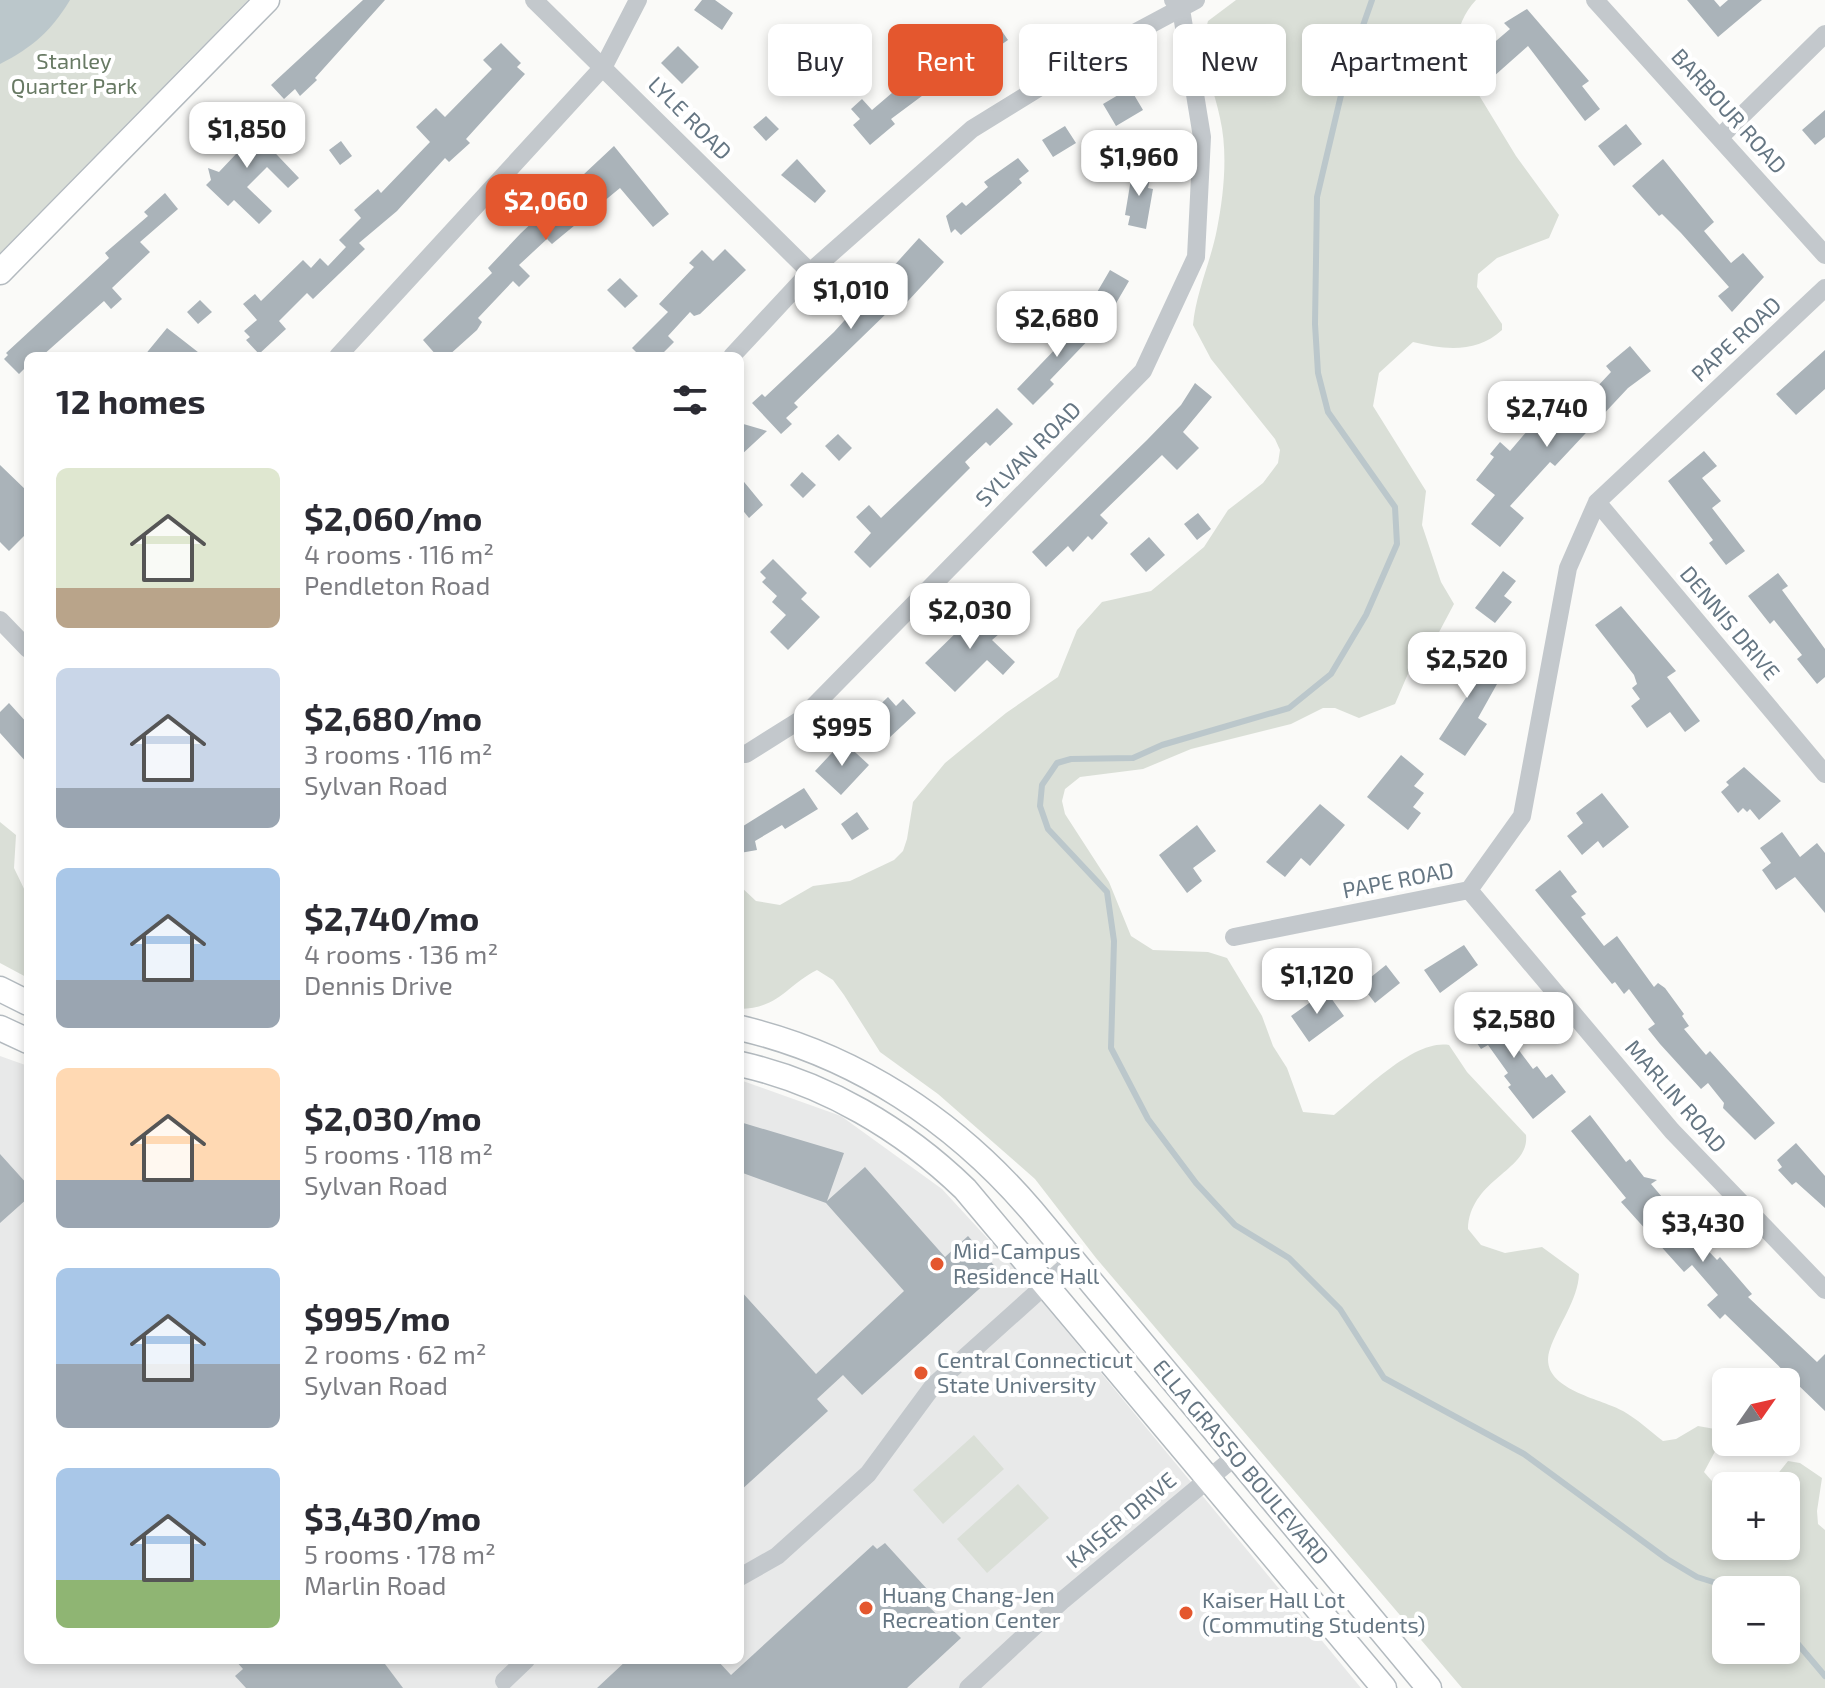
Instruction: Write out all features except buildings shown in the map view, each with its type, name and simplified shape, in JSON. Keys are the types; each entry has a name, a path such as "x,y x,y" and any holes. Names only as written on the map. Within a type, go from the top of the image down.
{"main road":[{"path":"0,272 267,0"},
{"path":"0,989 24,1001"},
{"path":"0,1028 24,1039"},
{"name":"ELLA GRASSO BOULEVARD","path":"744,1029 831,1058 920,1108 990,1166 1073,1260 1429,1688"},
{"name":"ELLA GRASSO BOULEVARD","path":"744,1065 783,1076 832,1096 918,1148 965,1189 1384,1688"}],"street":[{"name":"LYLE ROAD","path":"534,0 810,272"},
{"path":"342,352 604,66 638,0"},
{"name":"BARBOUR ROAD","path":"1595,0 1721,136 1825,255"},
{"path":"736,352 810,272 972,129 1183,3"},
{"name":"SYLVAN ROAD","path":"744,754 800,720 1143,371 1196,257 1202,137 1183,3"},
{"path":"1721,136 1825,34"},
{"name":"PAPE ROAD","path":"1234,937 1469,890 1522,816 1568,568 1597,502 1825,288"},
{"name":"DENNIS DRIVE","path":"1597,502 1825,774"},
{"path":"0,620 24,645"},
{"name":"MARLIN ROAD","path":"1469,890 1672,1131 1825,1290"},
{"path":"744,1575 777,1556 874,1468 933,1386 1073,1260"},
{"name":"KAISER DRIVE","path":"968,1688 1063,1600 1236,1456"},
{"path":"504,1681 522,1664"}],"shaded area":[{"path":"0,0 70,0 40,37 0,64"},
{"name":"Central Connecticut State University","path":"0,1056 24,1065 24,1664 744,1664 744,1081 841,1116 942,1189 1012,1265 1361,1688 0,1688"}],"green space":[{"name":"Stanley Quarter Park","path":"0,0 248,0 0,253"},
{"path":"1236,0 1476,0 1462,24 1302,24 1302,96 1479,96 1516,156 1559,215 1549,238 1497,258 1478,274 1477,287 1502,324 1502,330 1482,343 1460,348 1413,342 1379,373 1373,406 1426,491 1422,525 1441,582 1454,604 1429,651 1413,662 1395,704 1359,718 1335,708 1323,708 1291,724 1191,749 1143,769 1080,777 1065,789 1062,801 1065,814 1109,882 1131,936 1153,950 1208,952 1227,958 1262,1016 1273,1046 1287,1068 1303,1112 1334,1115 1404,1059 1435,1045 1449,1045 1467,1072 1526,1135 1525,1147 1519,1158 1478,1198 1468,1229 1481,1245 1505,1253 1542,1247 1579,1274 1571,1303 1550,1349 1548,1363 1552,1374 1561,1383 1623,1411 1663,1441 1676,1439 1698,1426 1712,1428 1713,1456 1704,1472 1712,1481 1712,1560 1800,1560 1800,1472 1779,1472 1788,1461 1800,1463 1822,1478 1817,1511 1818,1524 1825,1530 1825,1688 1462,1688 1096,1258 1035,1179 938,1094 880,1052 833,980 817,970 764,1005 744,1009 744,890 756,901 780,905 813,886 850,881 894,860 903,851 907,839 913,802 945,763 1006,713 1058,677 1077,630 1102,602 1151,591 1204,547 1228,510 1263,483 1278,463 1280,450 1275,439 1211,359 1193,325 1222,202 1224,145 1214,96 1286,96 1286,24 1207,24"},
{"path":"0,822 16,835 14,868 24,889 24,976 0,963"},
{"path":"974,1435 1004,1469 943,1524 913,1490"},
{"path":"1018,1484 1049,1518 987,1573 957,1539"}],"waterway":[{"path":"1372,0 1346,74 1317,197 1315,324 1318,373 1328,412 1395,507 1397,544 1366,615 1331,674 1289,708 1162,745 1133,758 1071,759 1057,763 1042,785 1040,806 1048,829 1107,892 1114,941 1111,1048 1148,1119 1196,1183 1235,1225 1289,1258 1340,1309 1384,1378 1524,1454 1667,1559 1697,1577 1712,1582"},
{"path":"1800,1647 1825,1676"}],"place":[{"name":"Mid-Campus Residence Hall","path":"937,1264"},
{"name":"Central Connecticut State University","path":"921,1373"},
{"name":"Huang Chang-Jen Recreation Center","path":"866,1608"},
{"name":"Kaiser Hall Lot (Commuting Students)","path":"1186,1613"}]}
